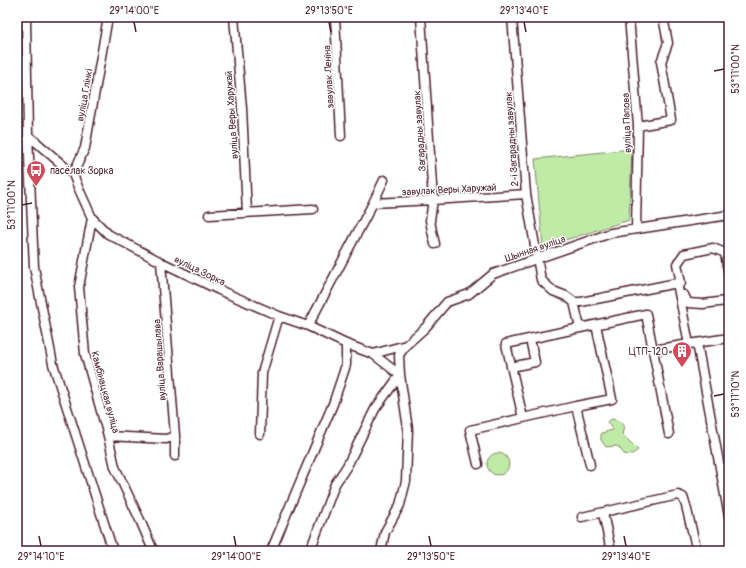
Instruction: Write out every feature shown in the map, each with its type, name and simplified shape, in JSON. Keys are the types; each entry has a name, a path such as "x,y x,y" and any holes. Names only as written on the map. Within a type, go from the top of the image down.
{"street":[{"path":"26,17 28,135 34,267 53,364 113,551"},
{"name":"вуліца Глінкі","path":"73,174 85,148 108,17"},
{"name":"вуліца Веры Харужай","path":"234,17 242,108 247,212"},
{"name":"завулак Леніна","path":"335,17 342,136"},
{"name":"Загарадны завулак","path":"421,17 433,200 430,220 435,244"},
{"name":"2-і Загарадны завулак","path":"512,17 526,194 541,280 553,291 566,296 574,302"},
{"name":"вуліца Папова","path":"629,17 638,126 636,229"},
{"path":"638,126 670,120 661,62 668,43 663,17"},
{"path":"28,135 73,174 92,218"},
{"path":"308,326 384,180"},
{"name":"завулак Веры Харужай","path":"373,203 526,194"},
{"path":"209,215 312,209"},
{"name":"Шынная вуліца","path":"373,354 406,345 425,328 447,302 469,294 493,274 611,233 729,215"},
{"name":"вуліца Зорка","path":"92,218 108,234 161,262 219,290 373,354"},
{"name":"Камбінацкая вуліца","path":"92,218 79,287 85,354 115,467 152,548 155,551"},
{"path":"580,328 574,302 581,302 681,283 677,264 684,254 713,248 725,253 729,276"},
{"name":"вуліца Варашылава","path":"161,262 175,456"},
{"path":"677,283 693,344 729,517"},
{"path":"680,296 684,295 688,303 703,304 726,301 729,295"},
{"path":"523,418 506,344 646,314 669,434"},
{"path":"260,434 262,373 279,316"},
{"path":"478,464 470,430 612,399 596,324"},
{"path":"653,350 729,338"},
{"path":"511,367 535,362 530,339"},
{"path":"272,551 332,404 346,365 346,344"},
{"path":"381,551 385,532 400,505 406,481 408,429 400,375 399,355 406,345"},
{"path":"373,354 400,375"},
{"path":"310,551 335,484 347,466 374,409 400,375"},
{"path":"576,406 590,465"},
{"path":"108,436 166,439 174,436"},
{"path":"582,517 678,495 683,497 697,551"},
{"path":"603,513 611,551"}],"green space":[{"path":"632,149 629,220 543,247 535,159"},
{"path":"612,419 622,424 624,427 622,434 638,450 631,455 624,454 618,446 606,447 601,440 601,433 613,430 607,422"},
{"path":"498,453 506,456 509,464 506,472 498,475 490,472 487,464 490,456"}],"place":[{"name":"пасёлак Зорка","path":"36,187"},
{"name":"ЦТП-120","path":"682,368"}]}
